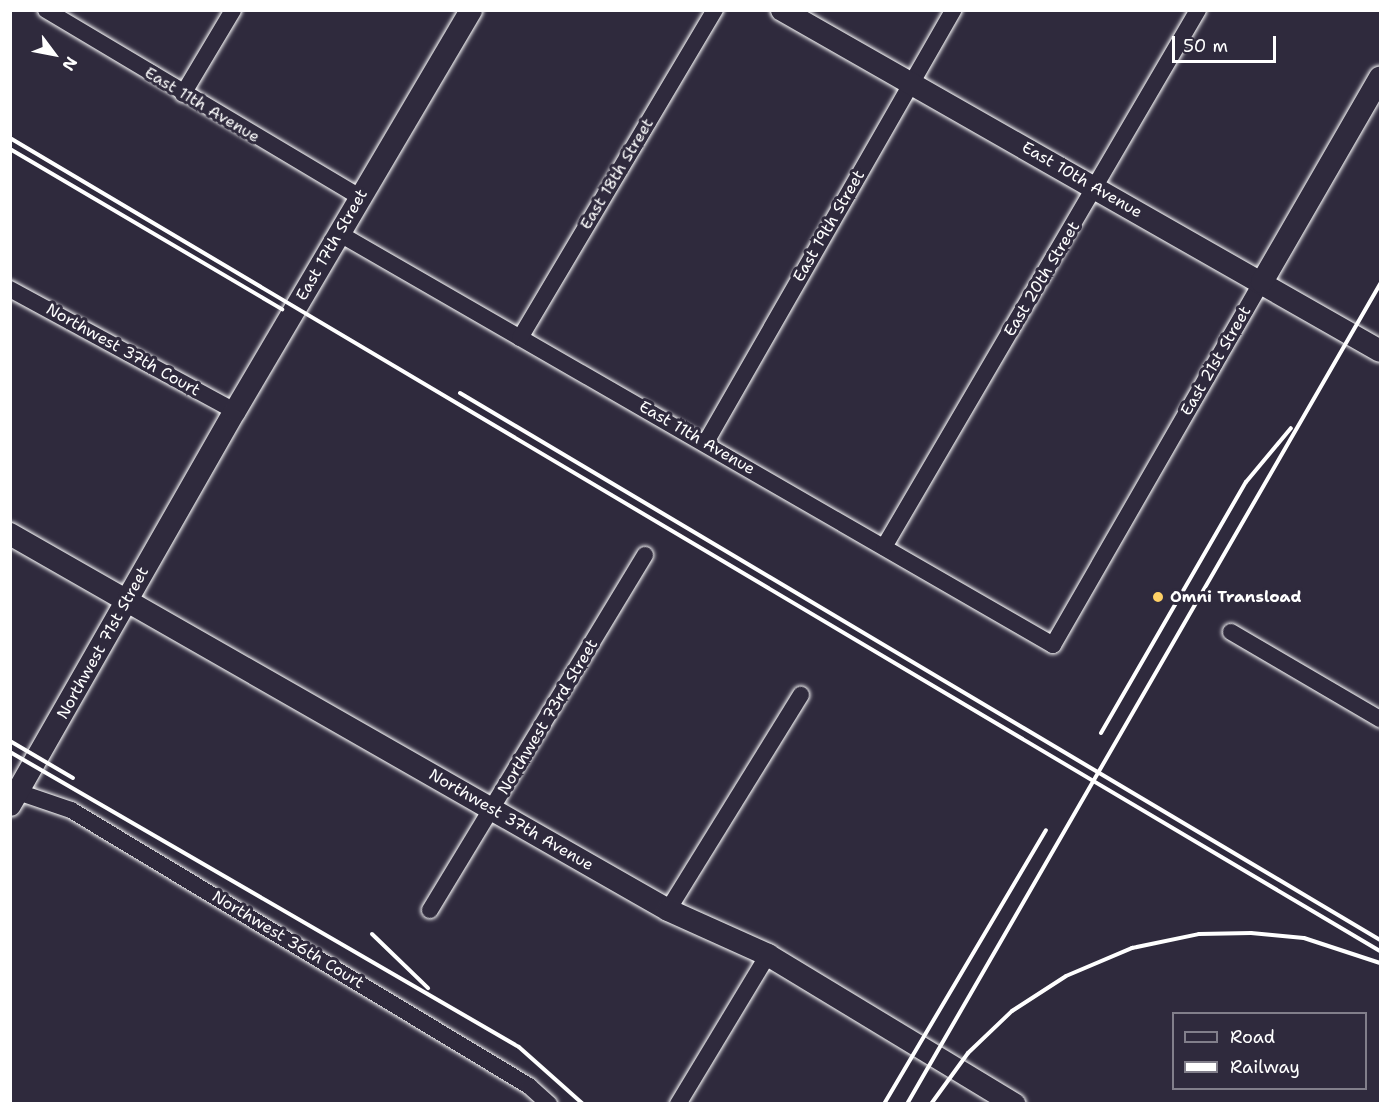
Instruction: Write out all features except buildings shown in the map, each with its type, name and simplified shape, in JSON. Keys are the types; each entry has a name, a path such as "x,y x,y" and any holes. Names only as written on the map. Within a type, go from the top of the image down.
{"street":[{"path":"183,94 232,10"},
{"name":"East 17th Street","path":"195,481 471,10"},
{"name":"East 18th Street","path":"520,338 715,10"},
{"name":"East 10th Avenue","path":"782,10 1380,351"},
{"name":"East 19th Street","path":"706,442 953,10"},
{"name":"East 20th Street","path":"884,547 1198,10"},
{"name":"East 11th Avenue","path":"50,11 183,94 360,197"},
{"name":"East 21st Street","path":"1053,645 1380,78"},
{"name":"East 11th Avenue","path":"340,234 706,442 1053,645"},
{"name":"Northwest 37th Court","path":"10,289 235,411"},
{"name":"Northwest 71st Street","path":"14,799 195,481"},
{"name":"Northwest 37th Avenue","path":"10,534 668,910 768,955 1014,1104"},
{"name":"Northwest 73rd Street","path":"430,910 645,555"},
{"path":"1231,632 1380,719"},
{"path":"668,910 801,694"},
{"name":"Northwest 36th Court","path":"14,799 71,810 529,1086 549,1104"},
{"path":"678,1104 768,955"}],"railway":[{"path":"10,138 1380,951"},
{"path":"10,149 282,309"},
{"path":"907,1104 1380,284"},
{"path":"460,393 1380,940"},
{"path":"1101,733 1246,482 1291,428"},
{"path":"10,741 73,778"},
{"path":"10,752 519,1047 583,1104"},
{"path":"884,1104 1046,830"},
{"path":"931,1104 968,1053 1012,1011 1066,976 1132,948 1199,934 1251,933 1304,938 1380,963"},
{"path":"372,934 428,988"}],"place":[{"name":"Omni Transload","path":"1158,597"}]}
